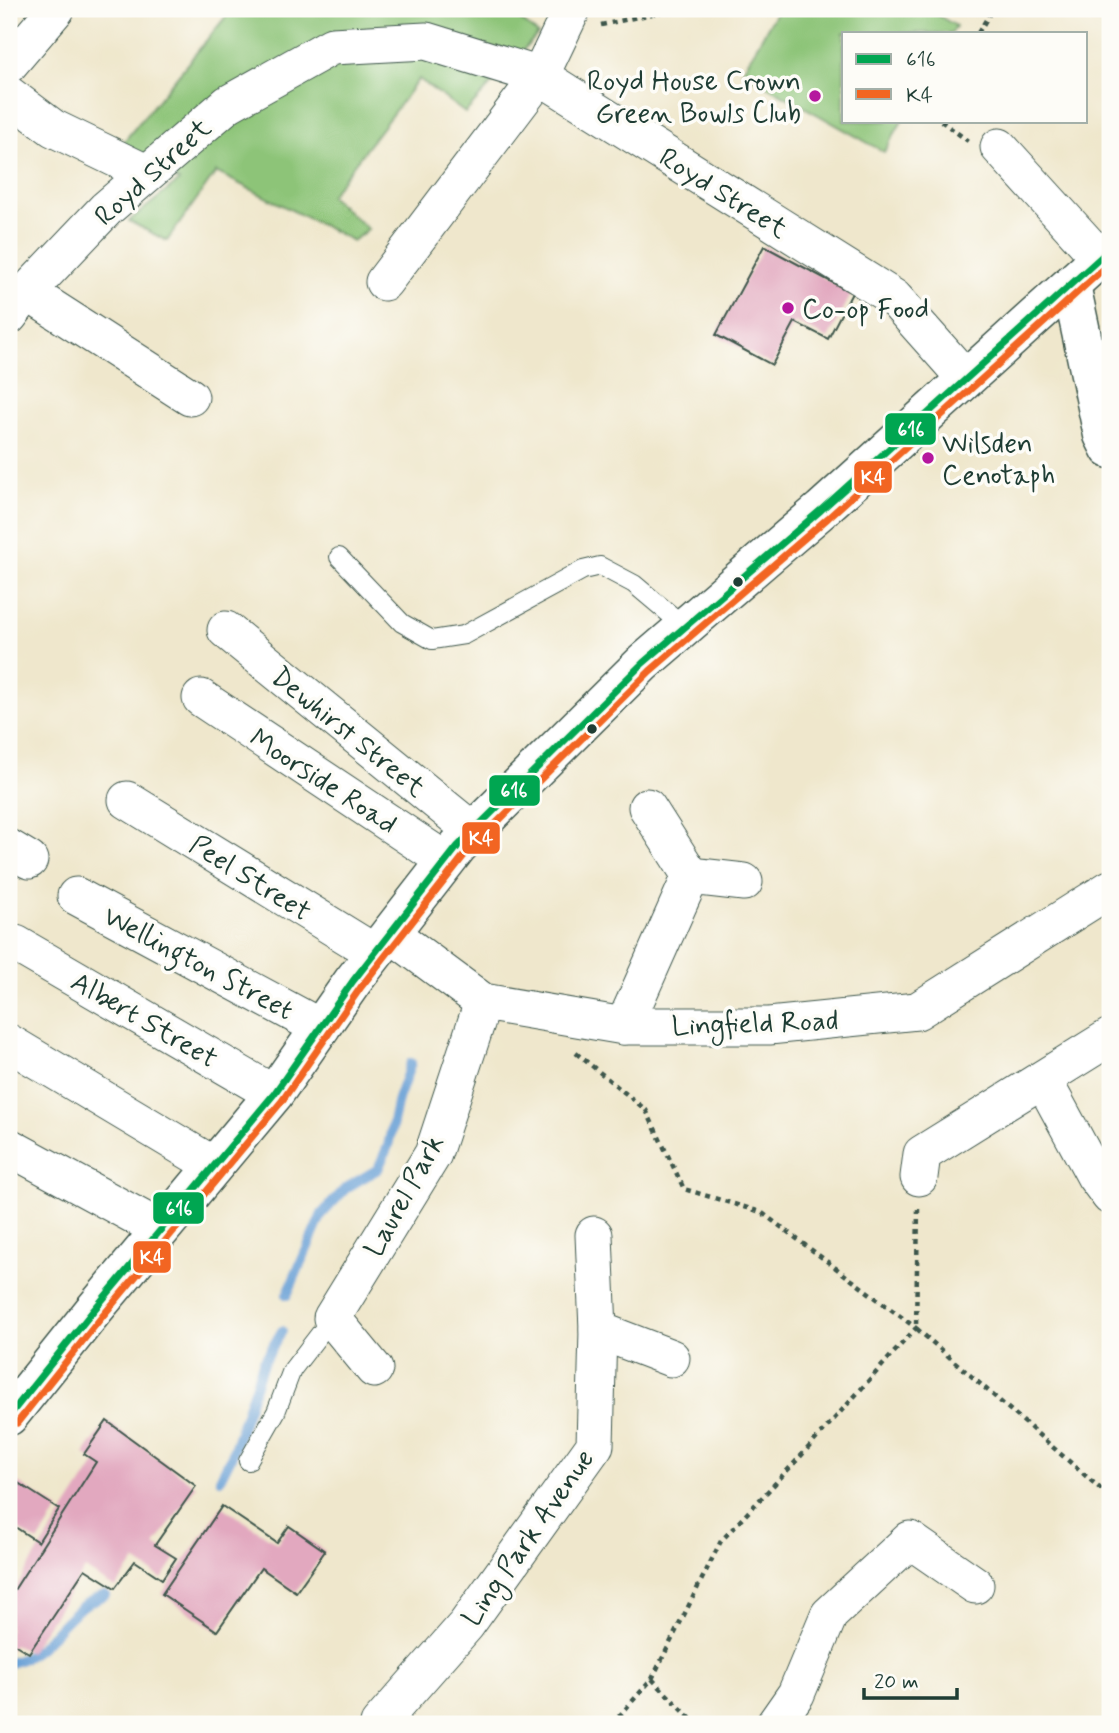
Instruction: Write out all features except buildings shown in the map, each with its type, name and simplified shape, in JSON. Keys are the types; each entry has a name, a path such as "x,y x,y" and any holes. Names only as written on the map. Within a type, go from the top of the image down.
{"street":[{"path":"9,64 56,9"},
{"path":"384,282 540,76 570,13"},
{"name":"Royd Street","path":"18,304 106,209 228,104 332,46 426,41 540,76 894,299 966,379"},
{"path":"9,95 53,128 146,173"},
{"path":"9,1416 160,1228 274,1094 383,943 458,846 643,663 821,510 1105,253 999,147"},
{"path":"1071,285 1102,435 1110,449"},
{"path":"18,304 190,397"},
{"name":"Dewhirst Street","path":"226,630 473,831"},
{"name":"Moorside Road","path":"201,698 446,861"},
{"path":"295,761 325,711"},
{"name":"Peel Street","path":"127,800 383,943"},
{"path":"647,807 691,876 744,883"},
{"path":"624,1026 691,876"},
{"name":"Lingfield Road","path":"383,943 483,1002 624,1026 769,1026 917,1011 1110,890"},
{"name":"Wellington Street","path":"76,896 321,1028"},
{"name":"Albert Street","path":"16,944 274,1094"},
{"name":"Laurel Park","path":"331,1318 433,1154 483,1002"},
{"path":"919,1177 922,1154 1110,1037"},
{"path":"9,1044 213,1165"},
{"path":"1043,1080 1095,1176 1110,1196"},
{"path":"9,1147 160,1228"},
{"name":"Ling Park Avenue","path":"379,1724 466,1625 595,1446 597,1331 594,1236"},
{"path":"331,1318 374,1369"},
{"path":"597,1331 671,1358"},
{"path":"775,1724 796,1694 830,1615 910,1540 975,1585"}],"lane":[{"path":"339,557 402,623 432,640 464,635 583,570 600,566 634,584 685,627"},
{"path":"248,1461 276,1412 292,1370 331,1318"}],"path":[{"path":"570,13 594,26 676,9"},
{"path":"979,32 989,15 983,9"},
{"path":"569,1046 646,1110 684,1189 761,1212 916,1328 1110,1497"},
{"path":"612,1724 653,1679 721,1541 916,1328 919,1177"},
{"path":"653,1679 696,1724"}],"green space":[{"path":"232,9 507,9 538,34 465,113 419,79 330,196 368,229 353,241 216,172 167,241 129,221 179,181 121,145"},
{"name":"Royd House Crown Green Bowls Club","path":"778,9 927,9 956,26 953,32 842,32 842,122 901,122 884,152 742,72"}],"waterway":[{"path":"287,1295 322,1214 346,1188 378,1169 388,1146 398,1099 411,1063"},
{"path":"220,1479 232,1455 263,1363 282,1331"},
{"path":"9,1663 30,1655 78,1609 105,1595"}],"transit line":[{"name":"616","path":"9,1416 274,1094 353,981 458,846 643,663 821,510 1110,249"},
{"name":"K4","path":"17,1423 282,1101 361,987 466,853 650,671 828,518 1110,263"}],"place":[{"name":"Royd House Crown Green Bowls Club","path":"815,96"},
{"name":"Co-op Food","path":"788,308"},
{"name":"Wilsden Cenotaph","path":"928,458"}]}
